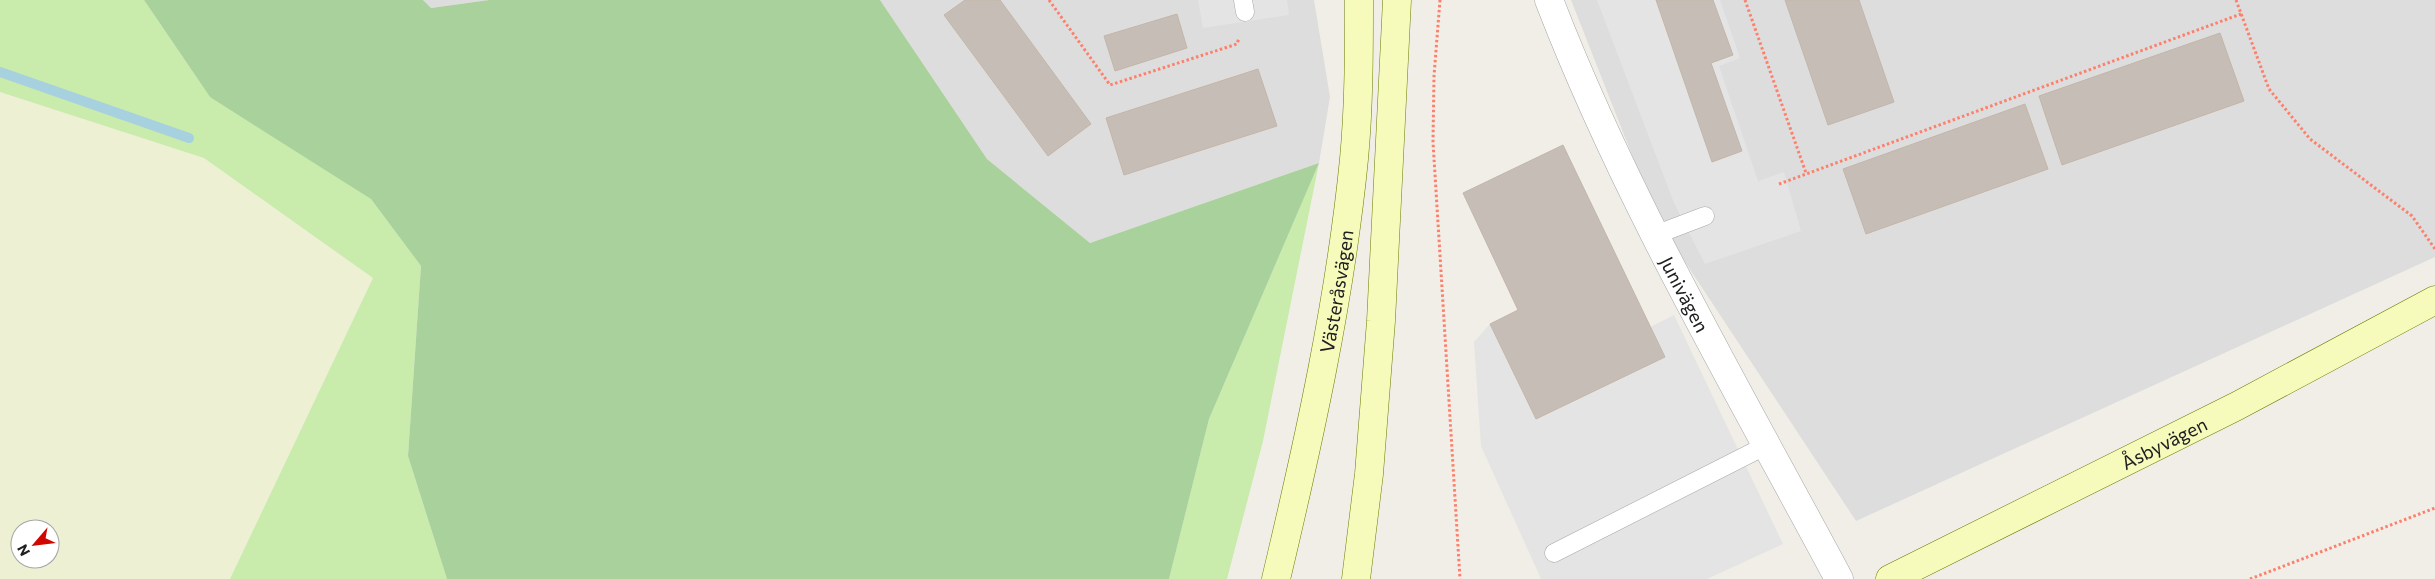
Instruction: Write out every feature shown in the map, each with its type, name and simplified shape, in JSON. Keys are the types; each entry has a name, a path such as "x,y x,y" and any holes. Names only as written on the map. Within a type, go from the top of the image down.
{"street":[{"name":"Västeråsvägen","path":"1276,579 1330,335 1342,251 1354,158 1359,73 1358,0"},
{"path":"1355,579 1369,474 1381,321 1397,0"},
{"name":"Junivägen","path":"1548,0 1572,62 1655,235 1839,579"},
{"name":"Åsbyvägen","path":"1890,579 2237,406 2435,300"}],"lane":[{"path":"1655,235 1705,216"},
{"path":"1554,554 1767,445"}],"path":[{"path":"1049,0 1110,85 1237,44 1244,6"},
{"path":"1440,0 1434,76 1433,142 1460,579"},
{"path":"1745,0 1806,173"},
{"path":"2236,0 2269,89 2310,139 2412,216 2435,249"},
{"path":"1779,184 2241,14"},
{"path":"2250,579 2435,508"}],"shaded area":[{"path":"423,0 489,0 430,8"},
{"path":"880,0 1314,0 1330,97 1319,163 1090,243 987,159"},
{"path":"1198,0 1287,0 1289,15 1203,28"},
{"path":"1571,0 2435,0 2435,257 1856,521 1658,221"},
{"path":"1597,0 1720,0 1740,58 1719,66 1758,181 1784,172 1801,231 1705,264 1674,203"},
{"path":"1674,315 1783,544 1707,579 1541,579 1481,446 1474,342 1490,324 1536,419 1665,357 1650,327"}],"green space":[{"path":"0,0 144,0 210,97 219,100 371,199 421,266 408,456 447,579 230,579 373,278 204,158 0,92"},
{"path":"144,0 423,0 431,8 489,0 880,0 987,159 1090,243 1319,163 1209,419 1169,579 447,579 408,456 421,266 371,199 210,97"},
{"path":"0,92 204,158 373,278 230,579 0,579"},
{"path":"1319,163 1263,441 1227,579 1169,579 1209,419"}],"building":[{"path":"965,0 1000,0 1091,124 1048,156 944,15"},
{"path":"1656,0 1713,0 1733,55 1711,63 1742,151 1712,162"},
{"path":"1785,0 1859,0 1894,102 1828,125"},
{"path":"1177,14 1187,48 1115,71 1104,36"},
{"path":"2220,33 2244,101 2062,165 2039,96"},
{"path":"1258,69 1277,126 1124,175 1106,118"},
{"path":"2025,104 2048,169 1866,234 1843,169"},
{"path":"1563,145 1665,357 1536,419 1490,324 1518,310 1463,193"}],"waterway":[{"path":"0,72 189,138"}]}
